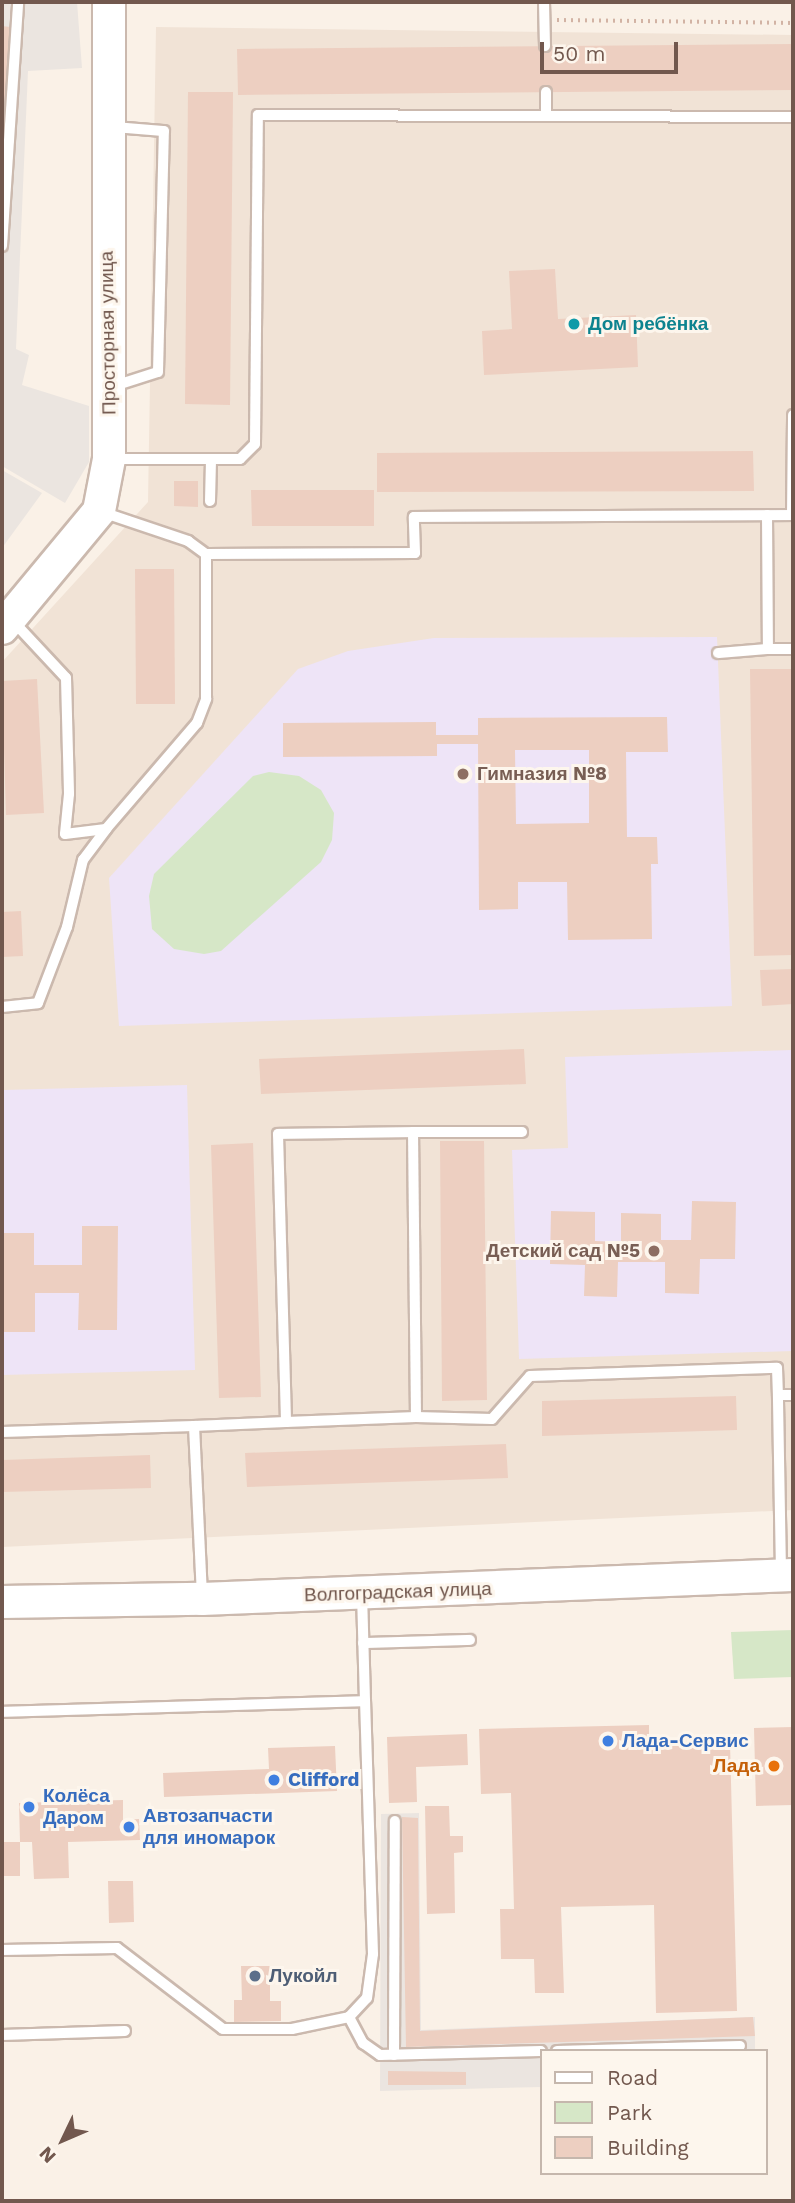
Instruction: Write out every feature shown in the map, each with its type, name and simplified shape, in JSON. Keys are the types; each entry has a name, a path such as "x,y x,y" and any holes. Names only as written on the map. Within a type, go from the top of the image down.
{"main road":[{"name":"Просторная улица","path":"6,623 99,511 109,459 106,126 109,2"},
{"name":"Волгоградская улица","path":"2,1602 202,1599 787,1575"}],"lane":[{"path":"2,246 18,2"},
{"path":"544,2 545,46"},
{"path":"546,92 546,116"},
{"path":"109,459 240,459 255,444 258,115 793,117"},
{"path":"106,126 164,131 158,372 109,388"},
{"path":"99,511 188,541 206,554 415,553 414,517 793,515 793,415"},
{"path":"210,501 211,459"},
{"path":"767,515 768,649"},
{"path":"2,1007 38,1003 67,927 83,860 106,829 197,723 206,699 206,554"},
{"path":"6,623 66,678 69,794 65,834 106,829"},
{"path":"718,653 793,649"},
{"path":"413,1132 416,1418"},
{"path":"286,1422 278,1134 522,1132"},
{"path":"2,1432 416,1418 492,1419 530,1376 777,1368 787,1575"},
{"path":"778,1395 793,1395"},
{"path":"194,1426 202,1599"},
{"path":"2,1950 117,1948 223,2029 292,2029 349,2017 367,1998 373,1954 362,1593"},
{"path":"363,1643 470,1640"},
{"path":"2,1712 365,1701"},
{"path":"394,2055 395,1821"},
{"path":"349,2017 363,2043 380,2055 540,2051"},
{"path":"2,2035 125,2031"},
{"path":"630,2049 740,2046"}],"path":[{"path":"545,20 793,23"}],"shaded area":[{"path":"2,2 77,2 82,68 28,71 16,349 29,355 22,385 89,406 89,462 65,503 2,466"},
{"path":"156,27 793,35 793,1510 2,1547 2,662 148,502"},
{"path":"2,470 42,493 2,548"},
{"name":"Гимназия №8","path":"717,637 732,1006 119,1026 109,878 298,669 348,651 434,638"},
{"name":"Детский сад №5","path":"792,1050 793,1351 519,1359 512,1150 568,1148 565,1057"},
{"path":"187,1085 195,1370 2,1375 4,1090"},
{"path":"419,1813 421,2030 755,2017 755,2049 540,2049 540,2087 380,2091 381,1814"}],"green space":[{"path":"269,772 299,776 321,790 334,813 332,840 321,862 221,951 204,954 174,949 152,929 149,896 154,874 253,776"},
{"path":"793,1630 793,1677 734,1679 731,1632"}],"building":[{"path":"2,26 10,27 4,122 2,122"},
{"path":"793,44 793,90 238,95 237,49"},
{"path":"188,92 233,92 230,405 185,404"},
{"name":"Дом ребёнка","path":"555,269 558,319 636,315 638,367 484,375 482,331 512,329 509,271"},
{"path":"753,451 754,491 377,492 377,453"},
{"path":"174,481 198,481 198,507 174,506"},
{"path":"251,490 374,490 374,526 252,526"},
{"path":"135,569 174,569 175,704 136,704"},
{"path":"750,669 791,669 793,955 754,956"},
{"path":"37,679 44,813 6,815 2,681"},
{"path":"667,717 668,752 626,752 627,837 657,837 658,864 651,864 652,939 568,940 567,882 518,882 518,909 479,910 478,744 437,744 437,756 283,757 283,723 436,722 436,735 478,735 478,718","holes":["515,750 589,750 589,823 516,824"]},
{"path":"21,911 23,956 2,957 2,912"},
{"path":"793,969 793,1004 762,1006 760,970"},
{"path":"524,1049 526,1084 261,1094 259,1059"},
{"path":"440,1141 484,1141 487,1400 442,1401"},
{"path":"253,1143 261,1397 219,1398 211,1145"},
{"path":"692,1201 736,1202 735,1259 700,1259 699,1294 665,1293 665,1262 618,1262 617,1297 584,1296 585,1265 550,1264 551,1211 595,1212 595,1241 621,1242 621,1213 661,1214 661,1240 691,1240"},
{"path":"82,1226 118,1226 117,1330 78,1330 79,1293 35,1293 35,1332 2,1332 2,1233 34,1233 34,1265 82,1265"},
{"path":"736,1396 737,1430 542,1436 542,1401"},
{"path":"506,1444 508,1478 247,1487 245,1453"},
{"path":"150,1455 151,1488 2,1492 2,1460"},
{"path":"649,1725 649,1745 730,1743 737,2011 656,2013 654,1905 561,1907 564,1993 535,1993 534,1959 501,1959 500,1909 514,1909 511,1793 481,1794 479,1729"},
{"name":"Лада","path":"793,1727 793,1805 756,1806 754,1728"},
{"path":"467,1734 468,1765 416,1767 417,1802 389,1803 387,1737"},
{"path":"335,1746 337,1791 164,1797 163,1773 269,1769 268,1748"},
{"path":"123,1800 123,1820 139,1819 140,1840 68,1842 69,1878 34,1879 32,1842 20,1842 19,1803"},
{"path":"425,1806 449,1806 450,1836 463,1836 463,1852 454,1853 455,1913 427,1914"},
{"path":"402,1817 418,1818 420,2031 753,2017 755,2036 406,2047"},
{"path":"2,1842 20,1842 20,1876 2,1876"},
{"path":"108,1881 133,1881 134,1922 109,1923"},
{"path":"241,1966 270,1966 270,2001 281,2001 281,2021 234,2022 234,2000 242,2000"},
{"path":"388,2071 466,2072 466,2085 388,2085"}],"place":[{"name":"Дом ребёнка","path":"574,324"},
{"name":"Гимназия №8","path":"463,774"},
{"name":"Детский сад №5","path":"654,1251"},
{"name":"Лада-Сервис","path":"608,1741"},
{"name":"Лада","path":"774,1766"},
{"name":"Clifford","path":"274,1780"},
{"name":"Колёса Даром","path":"29,1807"},
{"name":"Автозапчасти для иномарок","path":"129,1827"},
{"name":"Лукойл","path":"255,1976"}]}
